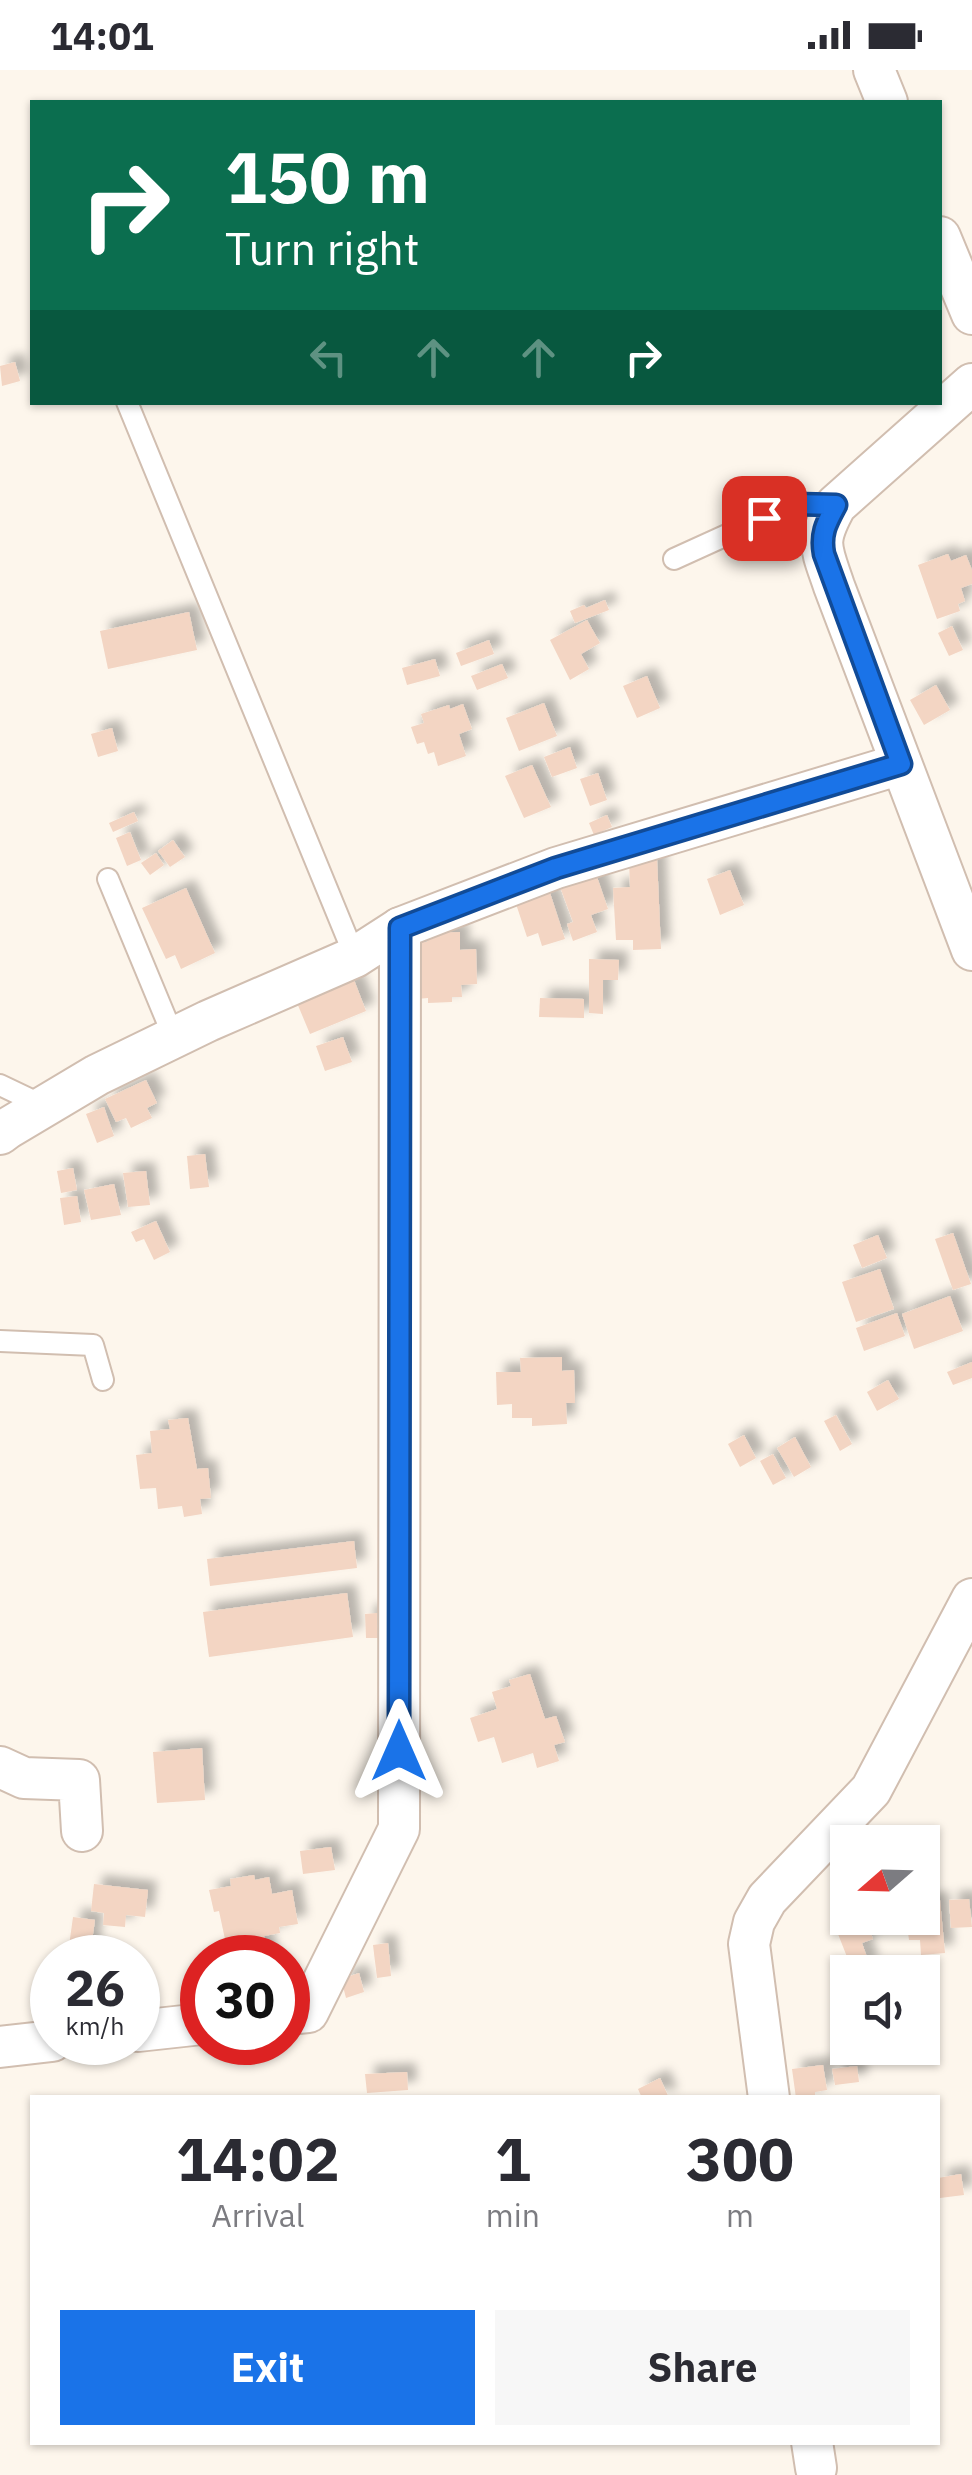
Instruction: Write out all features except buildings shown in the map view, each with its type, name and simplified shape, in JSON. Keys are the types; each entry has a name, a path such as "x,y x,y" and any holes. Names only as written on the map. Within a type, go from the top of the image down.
{"street":[{"path":"874,70 886,100"},
{"path":"942,243 972,314"},
{"path":"972,384 836,505 821,540 972,950"},
{"path":"0,1134 97,1075 355,957 400,928 556,868 901,764"},
{"path":"310,2008 399,1830 400,928"},
{"path":"768,2095 750,1944 754,1922 767,1899 871,1790 972,1599"},
{"path":"0,1767 24,1778 79,1780 82,1832"},
{"path":"0,2047 30,2044"}],"lane":[{"path":"128,405 355,957"},
{"path":"674,558 795,504 836,505"},
{"path":"108,879 174,1038"},
{"path":"0,1085 44,1106"},
{"path":"0,1341 93,1345 102,1380"}],"route":[{"path":"399,1751 400,928 556,868 901,764 824,554 821,540 836,505 795,504 764,518"}]}
